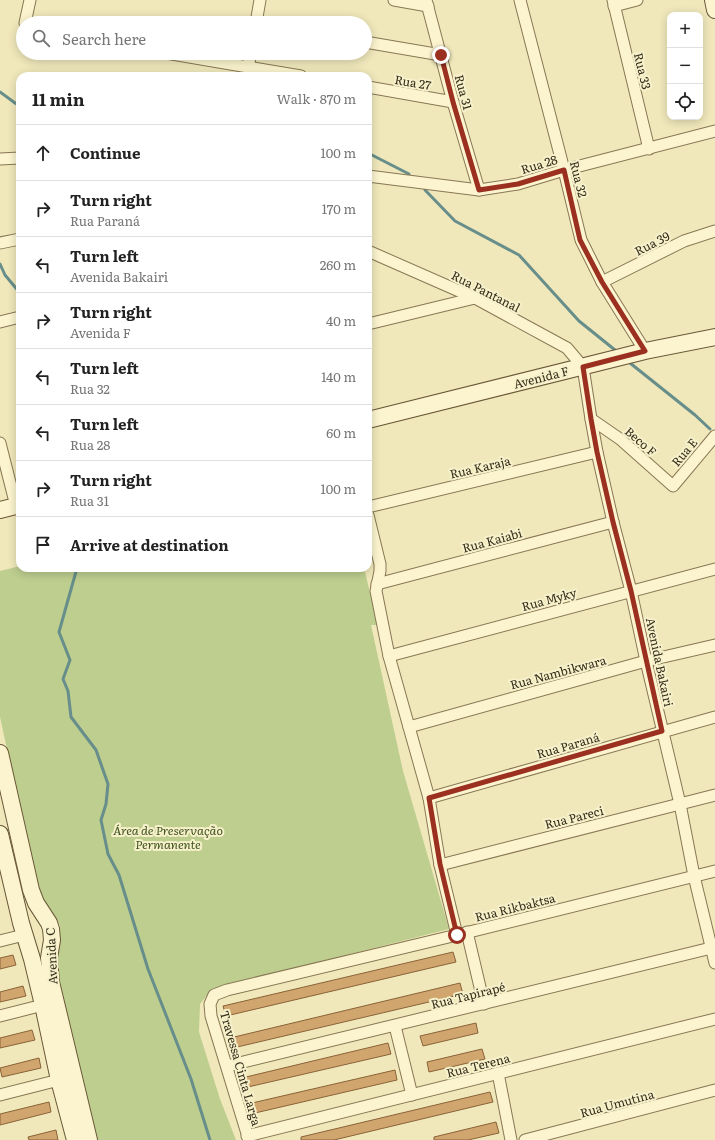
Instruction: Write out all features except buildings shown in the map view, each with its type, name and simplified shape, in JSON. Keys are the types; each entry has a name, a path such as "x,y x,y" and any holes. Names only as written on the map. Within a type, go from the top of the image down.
{"street":[{"path":"27,16 30,0"},
{"path":"257,16 260,0"},
{"path":"394,0 427,3"},
{"name":"Rua 32","path":"520,0 564,170 580,240 602,282 645,351"},
{"path":"613,3 637,0"},
{"path":"712,0 715,10"},
{"name":"Rua 31","path":"427,3 453,102 479,190"},
{"name":"Rua 33","path":"613,3 649,148"},
{"path":"372,43 441,55"},
{"path":"207,60 277,72"},
{"path":"248,67 250,60"},
{"name":"Rua 27","path":"372,88 453,102"},
{"name":"Rua 28","path":"372,177 479,190 518,184 564,170 715,131"},
{"path":"0,159 16,158"},
{"name":"Rua 39","path":"602,282 684,241 715,231"},
{"path":"0,244 16,240"},
{"name":"Rua Pantanal","path":"372,253 475,298 567,348 583,367"},
{"path":"372,323 475,298"},
{"path":"0,322 16,318"},
{"name":"Avenida F","path":"372,419 645,351 715,337"},
{"name":"Avenida Bakairi","path":"583,367 597,452 631,591 680,804 694,876 713,948 715,963"},
{"name":"Beco F","path":"591,419 620,439 673,486"},
{"name":"Rua E","path":"673,486 715,436"},
{"path":"0,443 16,499"},
{"name":"Rua Karaja","path":"372,506 597,452"},
{"path":"0,510 16,506"},
{"name":"Rua Kaiabi","path":"377,584 613,522"},
{"path":"372,531 380,564 376,591 389,656 429,798 440,864 484,1004"},
{"name":"Rua Myky","path":"389,656 715,569"},
{"name":"Rua Nambikwara","path":"409,727 646,661 715,645"},
{"name":"Rua Paraná","path":"429,798 715,717"},
{"name":"Avenida C","path":"0,753 27,876 36,903 51,928 51,982 89,1140"},
{"name":"Rua Pareci","path":"440,864 715,794"},
{"name":"Avenida C","path":"0,834 32,959 59,1080 75,1140"},
{"name":"Rua Rikbaktsa","path":"210,1004 214,995 227,990 462,934 715,871"},
{"path":"42,912 27,915 24,918 25,936 34,953 43,953 47,951 52,944"},
{"path":"0,941 25,936"},
{"name":"Rua Tapirapé","path":"227,1066 713,948"},
{"name":"Travessa Cinta Larga","path":"210,1004 210,1016 227,1066 248,1138"},
{"path":"0,1016 43,1005"},
{"name":"Rua Terena","path":"248,1138 498,1073 715,1019"},
{"path":"395,1026 412,1095"},
{"path":"498,1073 511,1140"},
{"path":"0,1095 59,1080"},
{"name":"Rua Umutina","path":"525,1140 715,1090"}],"green space":[{"name":"Área de Preservação Permanente","path":"16,567 16,572 365,572 378,625 371,625 403,771 449,929 212,989 200,1004 199,1032 220,1099 236,1140 96,1140 56,972 60,943 60,925 38,893 0,717 0,571"}],"waterway":[{"path":"0,92 16,103"},
{"path":"372,155 409,174"},
{"path":"425,190 455,221 519,255 579,321 615,350"},
{"path":"0,264 5,275 16,288"},
{"path":"630,363 695,415 710,429"},
{"path":"76,572 59,632 70,660 63,679 68,691 71,717 96,750 108,784 106,804 101,820 108,854 119,875 148,969 191,1079 210,1140"}],"route":[{"path":"441,55 479,190 518,184 564,170 580,240 602,282 645,351 583,367 597,452 631,591 662,731 429,798 440,864 457,935"}]}
